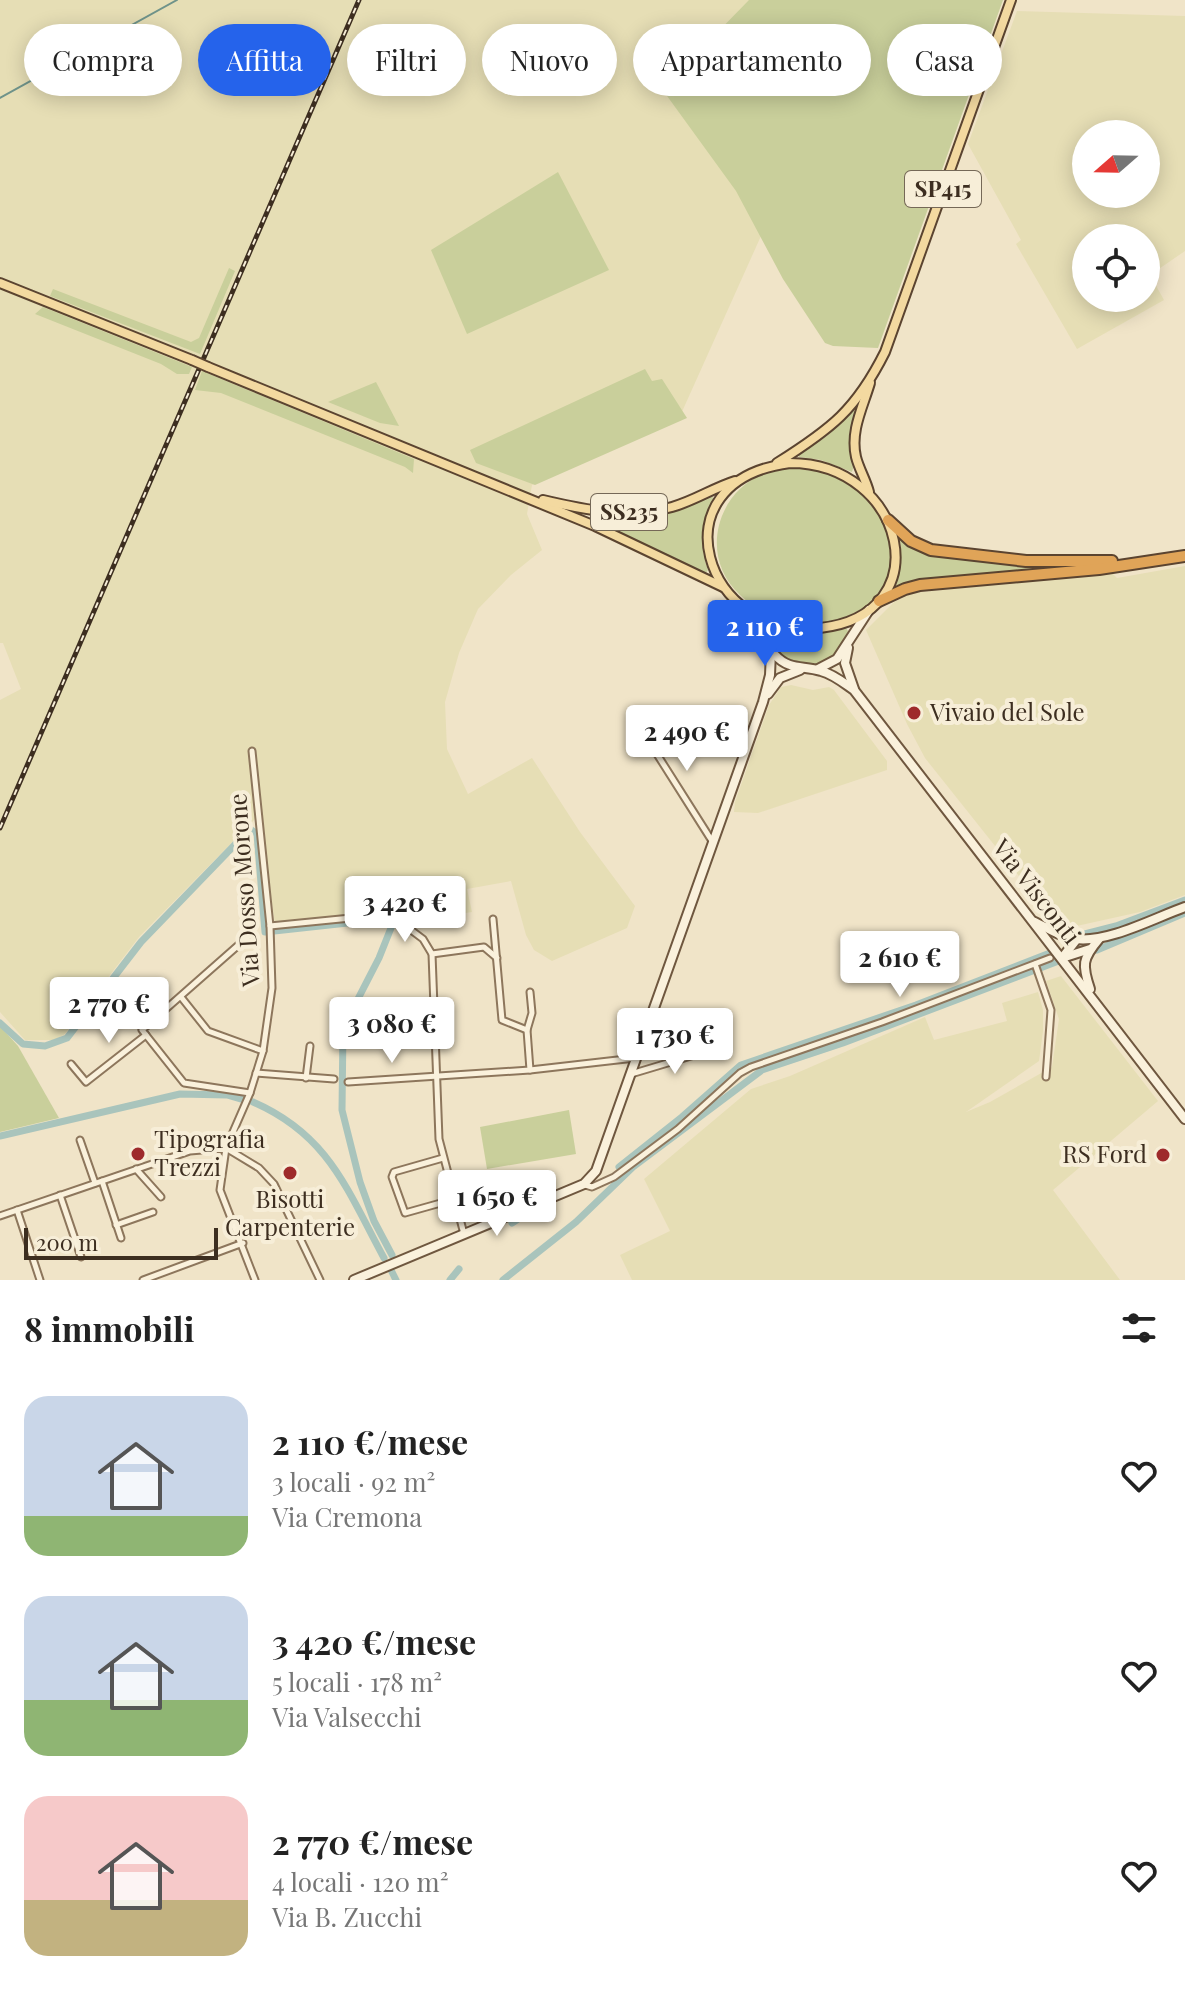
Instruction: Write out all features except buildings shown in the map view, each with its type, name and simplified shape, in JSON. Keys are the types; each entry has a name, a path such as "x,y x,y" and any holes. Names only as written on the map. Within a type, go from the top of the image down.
{"highway":[{"name":"SP415","path":"888,520 911,541 931,550 1026,561 1158,560"},
{"path":"1158,560 1185,556"},
{"name":"SP415","path":"879,601 920,585 1099,569 1158,560"}],"main road":[{"name":"SP415","path":"869,493 856,459 857,421 872,377 885,352 1011,0"},
{"path":"0,283 516,494"},
{"name":"SP415","path":"773,465 820,465 859,484 888,520 894,536 896,565 879,601 847,623 810,629 779,624 750,611 723,587 708,557 707,535 710,518 720,500 739,480 773,465 814,440 834,424 872,377"},
{"name":"SS235","path":"516,494 578,510 628,512 669,508 739,480"},
{"name":"SS235","path":"516,494 595,526 723,587"}],"street":[{"path":"818,669 837,659 869,610"},
{"path":"750,611 771,651 784,662 803,669"},
{"path":"852,637 845,663 854,690"},
{"path":"354,1280 584,1184 596,1171 763,702 770,675 771,651"},
{"path":"763,702 780,678 803,669 818,669 831,674 854,690"},
{"name":"Via Visconti","path":"854,690 1185,1119"},
{"path":"636,721 713,842"},
{"name":"Via Dosso Morone","path":"252,751 270,930 272,988 263,1051 250,1093 226,1148 220,1190 255,1280"},
{"path":"1033,921 1058,934 1077,939 1099,939 1185,907"},
{"path":"270,930 381,915 395,918 423,939 432,954 439,1139 464,1234"},
{"path":"493,919 502,1020 527,1030"},
{"path":"250,1093 184,1083 142,1030 251,934"},
{"path":"1062,958 1077,939"},
{"path":"1092,997 1084,971 1086,955 1099,939"},
{"path":"432,954 484,947 497,958"},
{"path":"1062,958 1091,949"},
{"path":"584,1184 592,1187 614,1177 678,1129 740,1073 751,1067 1050,958"},
{"path":"1035,964 1051,1010 1046,1077"},
{"path":"530,992 532,1013 527,1030 530,1070"},
{"path":"181,997 208,1031 263,1051"},
{"path":"362,1034 417,1031 417,1020 436,1019"},
{"path":"71,1064 86,1082 146,1035"},
{"path":"306,1078 310,1046"},
{"path":"630,1075 711,1050"},
{"path":"348,1082 530,1070 636,1058"},
{"path":"256,1073 334,1079"},
{"path":"80,1140 121,1238"},
{"path":"0,1216 190,1151 226,1148 259,1168 274,1184 320,1280"},
{"path":"443,1158 394,1172 394,1186 407,1214 455,1199"},
{"path":"136,1169 161,1197"},
{"path":"60,1195 81,1257"},
{"path":"17,1210 40,1280"},
{"path":"116,1225 153,1212"},
{"path":"143,1280 243,1243"}],"shaded area":[{"path":"0,0 867,0 856,24 633,24 633,96 824,96 681,414 532,485 527,514 542,550 511,575 478,609 459,653 445,702 447,749 468,794 532,758 580,832 635,906 627,928 552,961 534,950 526,935 511,881 467,889 472,912 409,922 402,916 384,913 275,924 259,815 139,937 65,1034 55,1040 25,1040 0,1012 0,700 21,689 3,643 0,643"},
{"path":"1017,11 1185,16 1185,251 1160,268 1160,224 1072,224 1072,312 1143,312 1077,349 1016,244 1021,240 968,144 986,96 1002,96 1002,52"},
{"path":"1185,566 1185,895 1140,912 1072,927 1046,910 925,758 866,630 894,602 912,593 1112,573 1117,578"},
{"path":"791,685 813,690 829,687 834,690 887,761 887,770 758,813 734,812 769,705 781,687"},
{"path":"1061,976 1158,1101 1053,1190 1120,1280 632,1280 620,1255 670,1231 644,1179 751,1089 790,1076 925,1017 934,1040 1007,1021 1002,1003 1038,992 1043,1010 1039,1061 966,1112 1052,1067 1059,1019 1046,981"}],"green space":[{"path":"749,0 1003,0 994,24 887,24 887,96 969,96 878,348 825,343 783,279 736,191 667,96 871,96 871,24 726,24"},
{"path":"558,172 609,270 467,334 431,250"},
{"path":"229,268 235,271 200,354 50,296 53,289 191,342 199,338"},
{"path":"43,307 192,367 189,374 177,374 161,364 35,314"},
{"path":"645,369 652,381 662,379 687,418 535,485 476,463 470,450"},
{"path":"202,371 414,459 413,473 405,467 221,393 195,390"},
{"path":"376,382 399,426 380,423 328,402"},
{"path":"853,410 856,412 850,439 854,465 852,472 821,460 799,457 827,436"},
{"path":"804,468 828,473 875,502 889,528 893,557 886,585 871,603 843,618 812,624 766,613 740,595 727,579 719,561 717,542 727,506 739,490 754,478 774,470"},
{"path":"712,496 714,500 702,534 708,570 705,574 591,521 597,517 659,514"},
{"path":"900,537 912,547 930,555 1043,567 1045,570 896,587 901,560"},
{"path":"762,625 799,633 846,628 848,631 837,654 815,666 804,665 783,655 767,636"},
{"path":"0,1026 18,1046 59,1118 0,1132"},
{"path":"569,1110 576,1154 487,1169 480,1127"}],"waterway":[{"path":"0,98 177,0"},
{"path":"0,1023 23,1044 45,1046 67,1038 141,942 250,829 257,834 265,932 375,920 390,922 391,928 379,958 343,1028 342,1110 360,1182 374,1221 392,1255"},
{"path":"1077,936 1116,926 1185,900"},
{"path":"1097,950 1185,913"},
{"path":"619,1167 741,1065 916,1005 1050,953"},
{"path":"503,1280 576,1222 633,1167 762,1070 843,1043 1056,962"},
{"path":"0,1136 180,1094 227,1095 244,1100"},
{"path":"253,1102 279,1115 318,1148 346,1187 384,1258"},
{"path":"512,1223 521,1217 544,1214"},
{"path":"450,1280 459,1269"},
{"path":"391,1270 396,1280"}],"railway":[{"path":"0,828 359,0"}],"place":[{"name":"Vivaio del Sole","path":"914,713"},
{"name":"Tipografia Trezzi","path":"138,1154"},
{"name":"RS Ford","path":"1163,1155"},
{"name":"Bisotti Carpenterie","path":"290,1173"}]}
